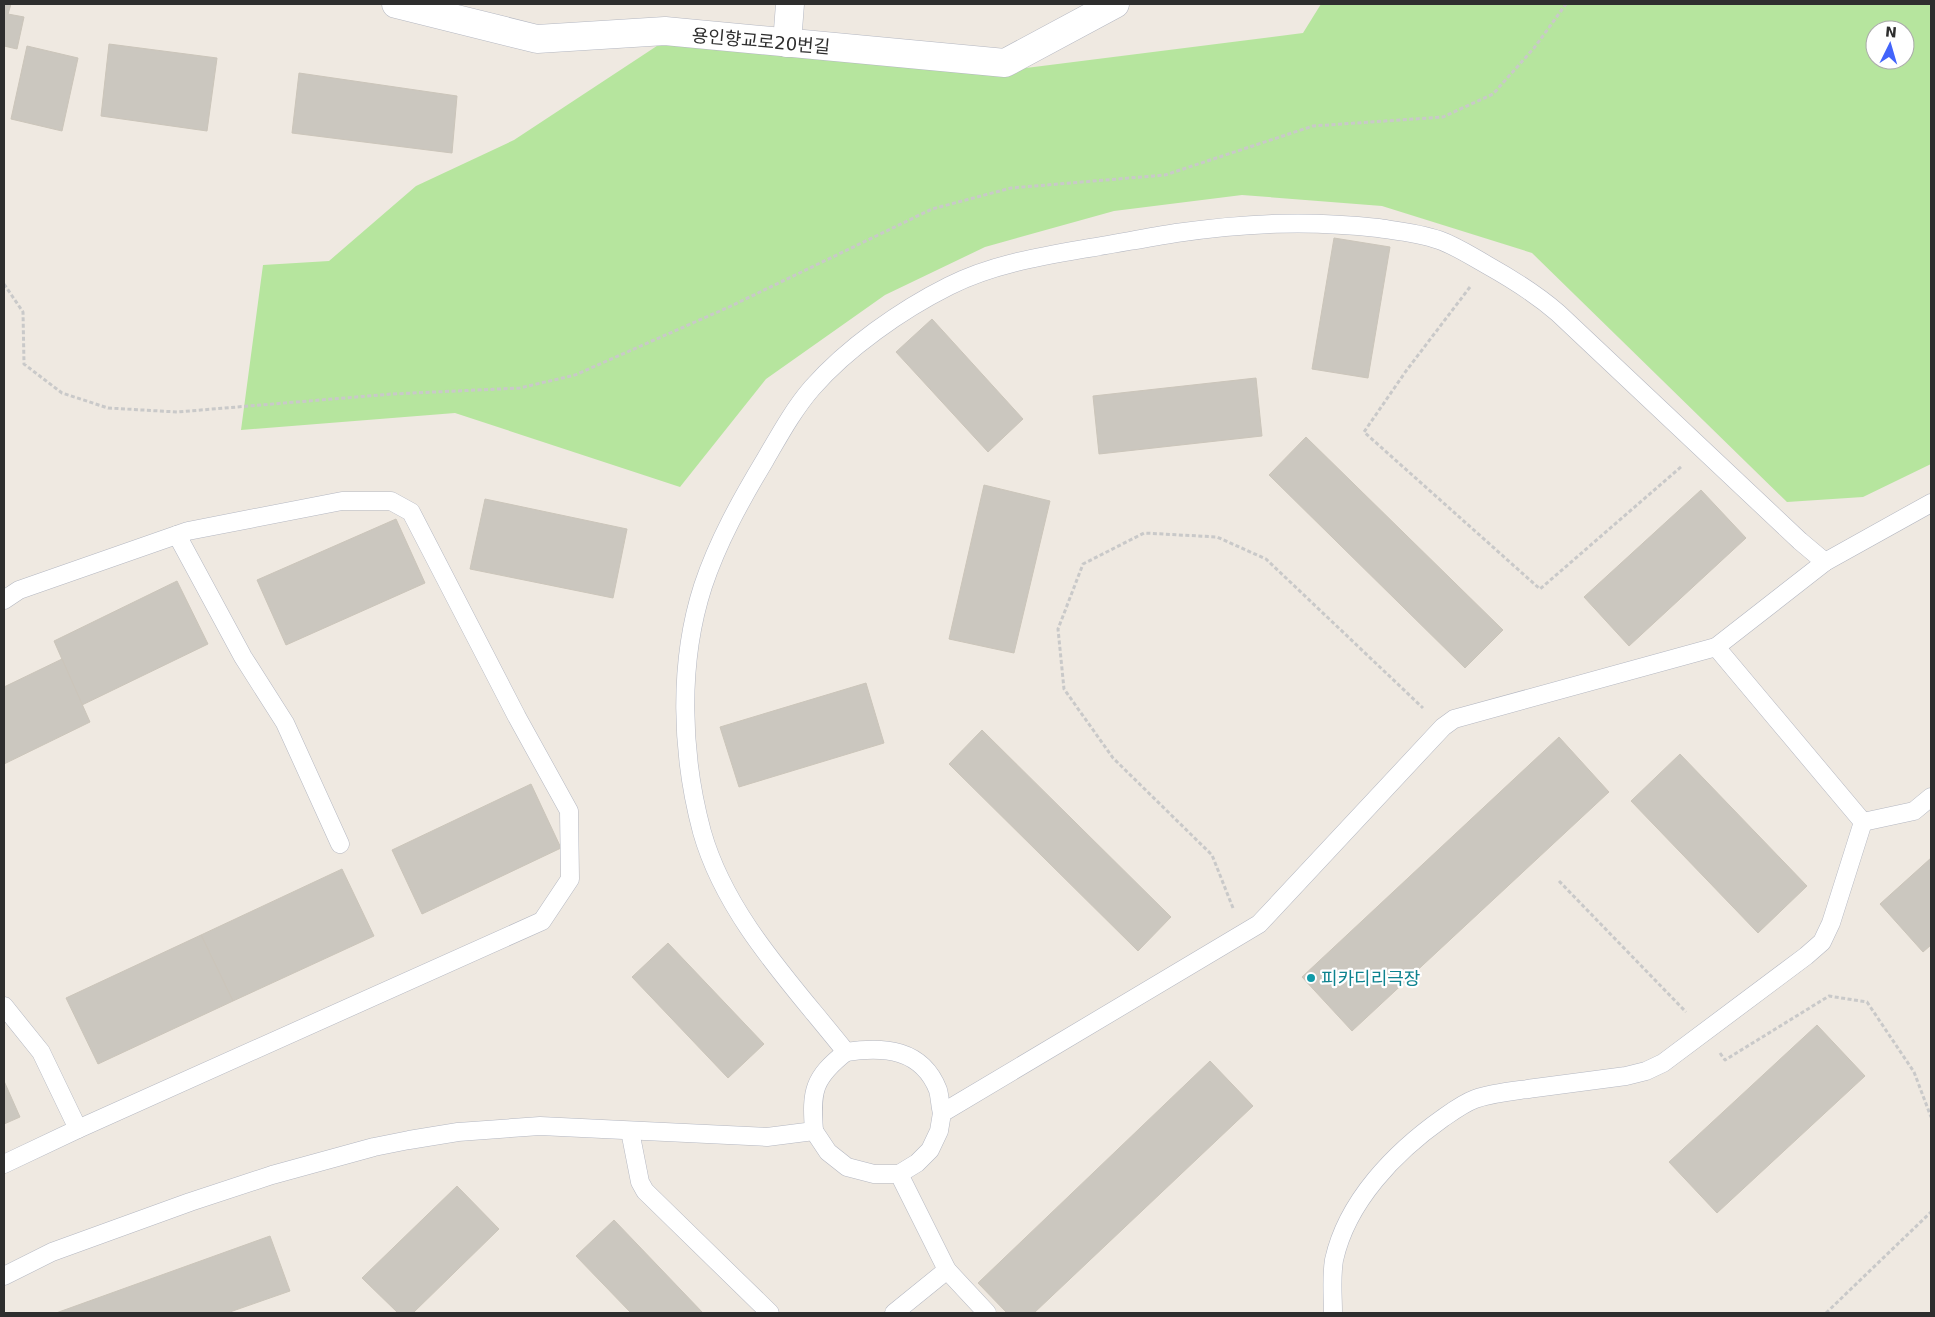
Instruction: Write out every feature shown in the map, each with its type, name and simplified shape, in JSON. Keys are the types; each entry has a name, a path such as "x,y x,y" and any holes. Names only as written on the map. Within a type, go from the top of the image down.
{"street":[{"name":"용인향교로20번길","path":"396,4 537,39 665,31 1005,63 1115,4"},
{"path":"787,43 790,4"}],"lane":[{"path":"846,1052 743,923 725,890 703,834 691,781 685,713 689,646 702,588 721,539 783,430 812,388 862,342 919,303 950,285 984,270 1048,255 1155,236 1233,225 1316,222 1381,229 1438,240 1460,249 1531,291 1558,313 1825,562"},
{"path":"4,600 19,590 188,531 342,501 390,501 411,512 517,716 570,811 570,879 542,920 4,1164"},
{"path":"942,1113 1260,924 1443,727 1454,719 1716,647 1825,562 1931,503"},
{"path":"177,535 244,657 285,723 340,844"},
{"path":"1716,647 1864,822"},
{"path":"1864,822 1914,811 1931,797"},
{"path":"1333,1313 1332,1275 1335,1259 1349,1220 1388,1164 1420,1134 1474,1099 1496,1094 1626,1076 1646,1071 1663,1063 1822,942 1831,924 1864,822"},
{"path":"4,1006 40,1052 78,1129"},
{"path":"867,1049 889,1049 910,1057 928,1072 938,1091 942,1113 939,1131 930,1150 917,1163 899,1174 874,1174 847,1167 828,1152 814,1131 812,1105 816,1084 829,1066 846,1052 867,1049"},
{"path":"4,1276 52,1252 190,1202 272,1175 374,1147 458,1132 540,1126 767,1137 814,1131"},
{"path":"630,1131 640,1182 645,1191 770,1313"},
{"path":"899,1174 947,1270 988,1313"},
{"path":"894,1313 947,1270"}],"path":[{"path":"4,284 23,312 24,364 62,393 108,408 177,412 392,394 520,388 575,375 729,307 932,209 1011,188 1165,175 1313,126 1443,117 1493,94 1534,48 1566,4"},
{"path":"1487,265 1406,371 1364,432 1540,589 1702,449"},
{"path":"1243,935 1212,855 1113,758 1064,689 1058,629 1083,564 1144,533 1217,537 1266,559 1443,727"},
{"path":"1559,881 1704,1031 1725,1060 1829,996 1867,1002 1914,1072 1931,1117"},
{"path":"1826,1313 1931,1212"}],"green space":[{"path":"1321,4 1931,4 1931,464 1863,497 1787,502 1532,253 1382,206 1242,195 1114,211 985,247 885,295 766,379 680,487 455,413 241,430 263,265 329,261 416,186 514,140 669,38 1003,71 1303,33"}],"building":[{"path":"4,4 11,4 8,14 24,17 17,49 4,46"},
{"path":"109,44 217,58 207,131 101,116"},
{"path":"27,46 78,58 62,131 11,119"},
{"path":"299,73 457,96 452,153 292,133"},
{"path":"1334,238 1390,247 1368,378 1312,369"},
{"path":"932,319 1023,419 988,452 896,352"},
{"path":"1256,378 1262,436 1099,454 1093,396"},
{"path":"1306,437 1503,630 1465,668 1269,475"},
{"path":"984,485 1050,501 1014,653 949,639"},
{"path":"1701,490 1746,538 1629,646 1584,597"},
{"path":"485,499 627,529 613,598 470,569"},
{"path":"396,519 425,583 286,645 257,580"},
{"path":"177,581 208,644 82,705 54,641"},
{"path":"62,659 90,722 4,764 4,687"},
{"path":"866,683 884,743 739,787 720,727"},
{"path":"982,730 1171,917 1138,951 949,764"},
{"path":"1559,737 1609,792 1352,1031 1302,977"},
{"path":"1680,754 1807,886 1758,933 1631,801"},
{"path":"531,784 561,848 422,914 392,850"},
{"path":"1931,858 1931,945 1923,952 1880,904"},
{"path":"342,869 374,936 233,1001 201,935"},
{"path":"201,935 233,1001 98,1064 66,998"},
{"path":"668,943 764,1044 728,1078 632,977"},
{"path":"1817,1025 1865,1076 1717,1213 1669,1162"},
{"path":"1210,1061 1253,1106 1034,1313 1007,1313 978,1283"},
{"path":"4,1081 20,1117 4,1124"},
{"path":"457,1186 499,1229 413,1313 398,1313 362,1278"},
{"path":"614,1220 703,1313 631,1313 576,1256"},
{"path":"270,1236 290,1291 227,1313 56,1313"}],"place":[{"name":"피카디리극장","path":"1311,978"}]}
